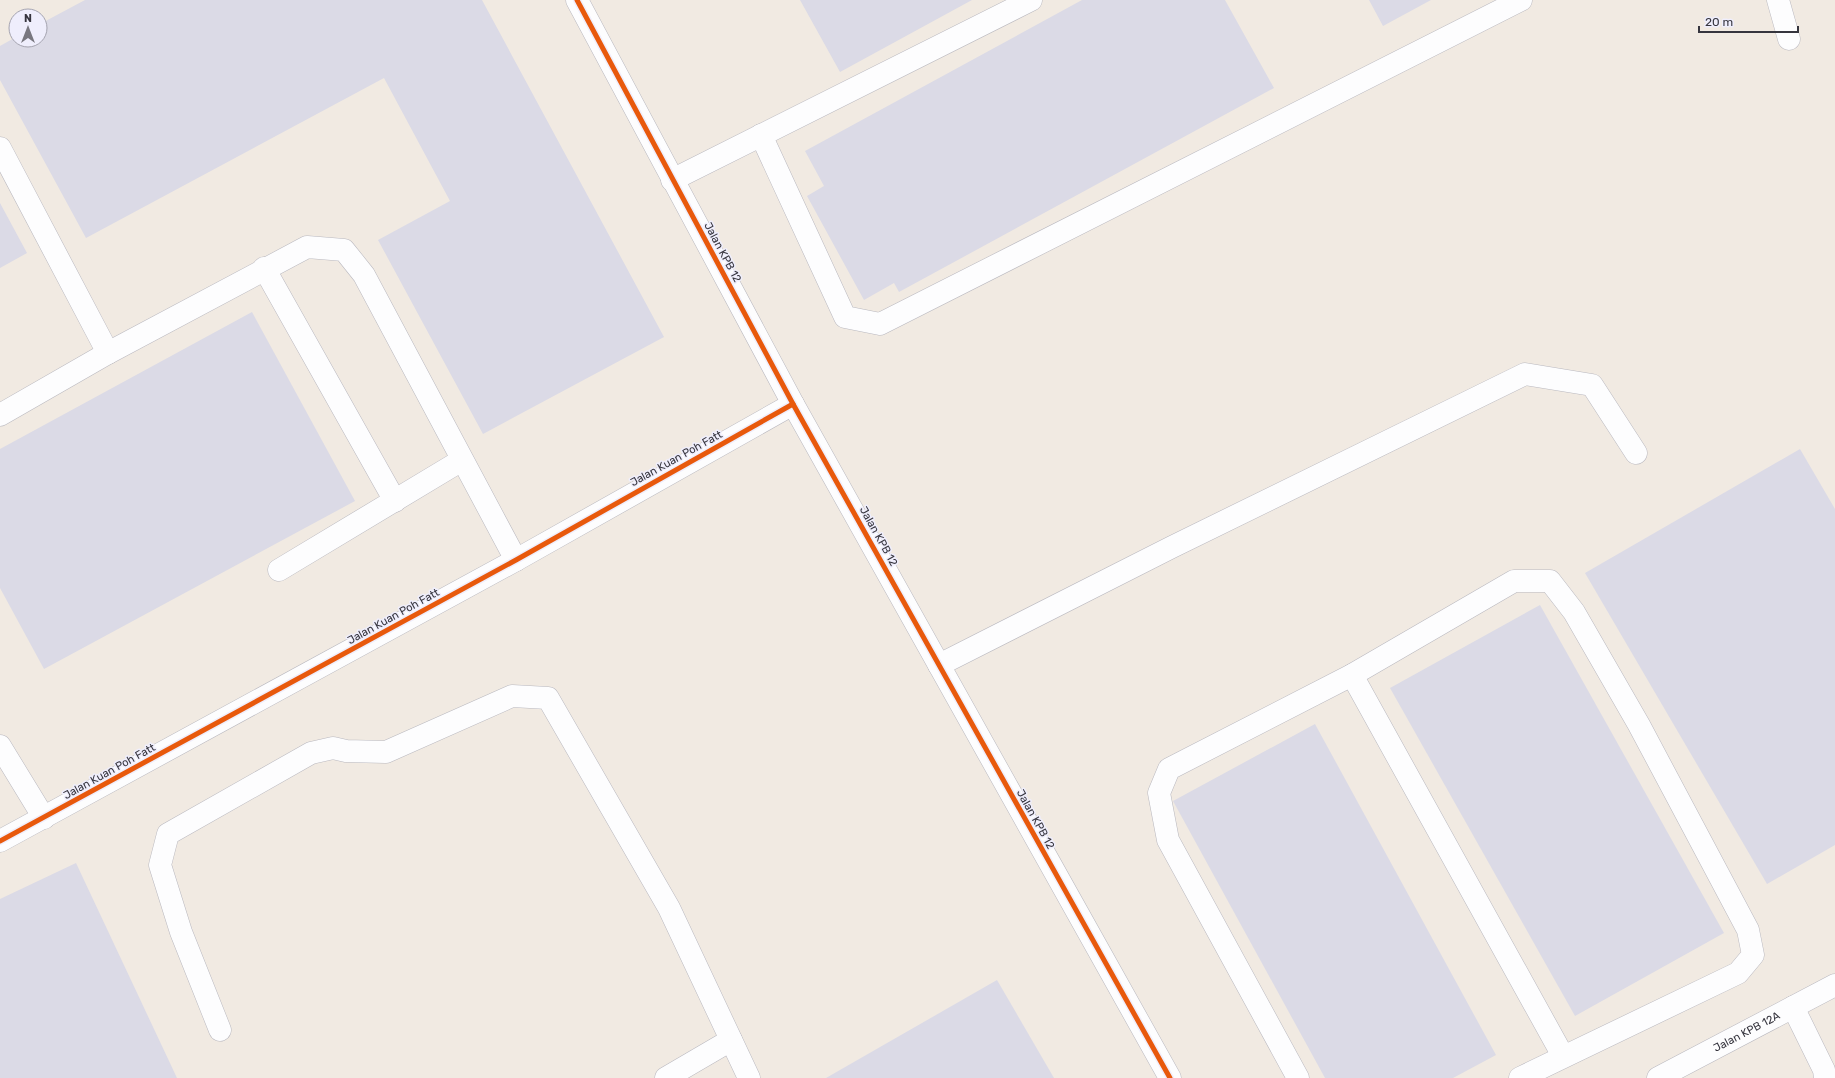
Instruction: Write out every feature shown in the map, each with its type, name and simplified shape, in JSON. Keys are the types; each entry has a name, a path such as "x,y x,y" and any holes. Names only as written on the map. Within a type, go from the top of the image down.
{"street":[{"name":"Jalan KPB 12","path":"577,0 793,404 1170,1078"},
{"path":"672,180 1031,0"},
{"path":"761,135 845,317 880,324 1521,0"},
{"path":"1778,0 1789,39"},
{"path":"0,148 108,353"},
{"path":"0,415 108,353 264,268 307,247 344,250 364,276 516,560"},
{"path":"264,268 395,501"},
{"path":"939,665 1172,547 1525,374 1592,385 1636,452"},
{"name":"Jalan Kuan Poh Fatt","path":"0,841 516,560 793,404"},
{"path":"279,570 462,460"},
{"path":"1298,1078 1168,840 1159,793 1169,769 1352,675 1514,581 1550,581 1574,612 1639,725 1748,930 1753,955 1738,973 1520,1078"},
{"path":"1352,675 1563,1056"},
{"path":"220,1030 181,932 160,865 168,834 311,753 333,748 346,751 386,752 512,696 548,698 669,908 749,1078"},
{"path":"0,746 44,818"},
{"name":"Jalan KPB 12A","path":"1658,1078 1835,986"},
{"path":"1793,1008 1824,1070 1825,1078"},
{"path":"666,1078 731,1040"}],"shaded area":[{"path":"0,0 1835,0 1835,1078 0,1078"}],"building":[{"path":"85,0 482,0 664,337 483,434 378,240 450,201 384,78 86,238 0,80 0,46 8,42 8,48 48,48 48,20"},
{"path":"800,0 972,0 840,72"},
{"path":"1082,0 1225,0 1274,88 899,292 894,283 864,300 807,196 824,186 805,151"},
{"path":"1369,0 1431,0 1383,26"},
{"path":"0,203 27,253 0,268"},
{"path":"252,312 355,501 44,669 0,588 0,449"},
{"path":"1800,449 1835,509 1835,845 1767,884 1585,573"},
{"path":"1540,605 1724,933 1575,1016 1390,688"},
{"path":"1315,724 1496,1055 1453,1078 1325,1078 1173,801"},
{"path":"76,863 177,1078 0,1078 0,899"},
{"path":"997,980 1054,1078 826,1078"}],"cycle path":[{"path":"577,0 793,404 1170,1078"},
{"path":"0,841 516,560 793,404"}]}
